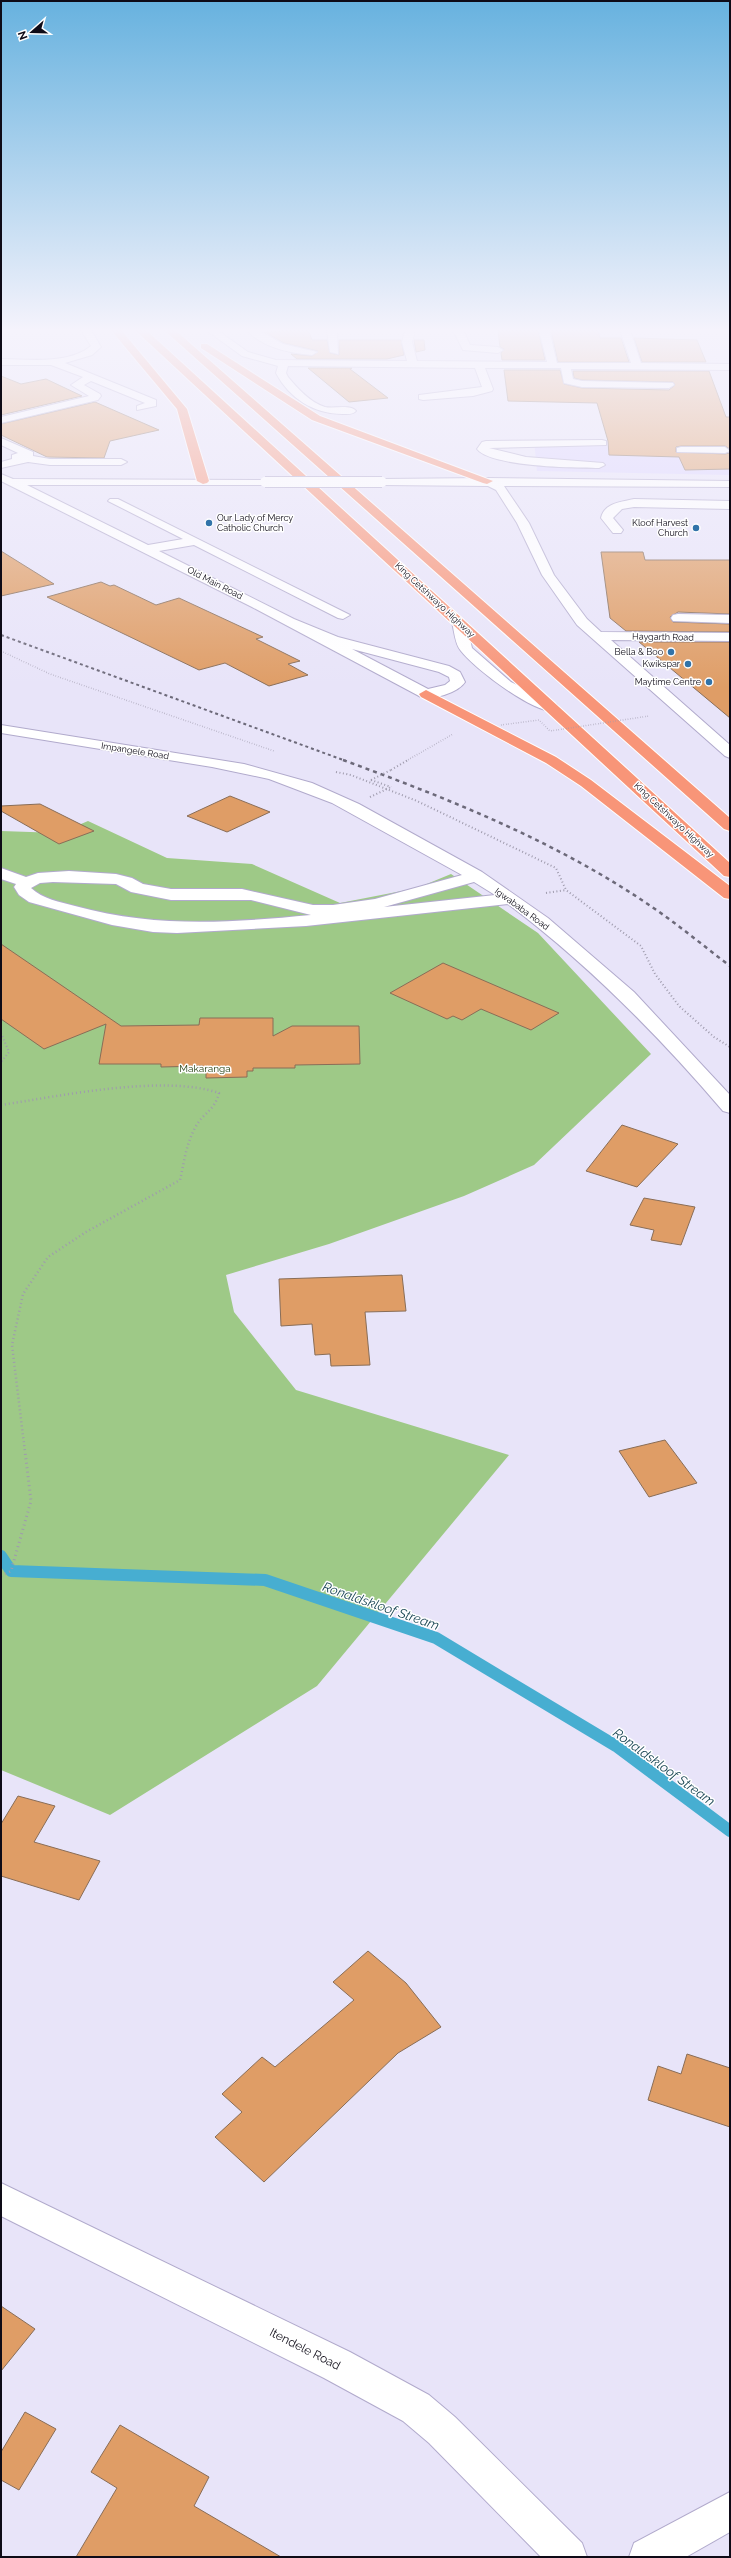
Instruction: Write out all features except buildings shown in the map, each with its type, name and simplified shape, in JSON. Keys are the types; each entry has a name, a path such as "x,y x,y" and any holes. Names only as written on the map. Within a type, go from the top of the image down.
{"highway":[{"path":"193,449 203,481"},
{"name":"King Cetshwayo Highway","path":"270,449 459,622"},
{"path":"305,449 730,826"},
{"path":"400,449 487,482"},
{"path":"426,694 544,756 586,783 730,894"},
{"name":"King Cetshwayo Highway","path":"552,708 730,872"}],"street":[{"path":"1,460 28,454 18,449"},
{"path":"484,449 496,455 527,462 599,465"},
{"path":"681,450 725,450"},
{"path":"1,465 28,459 50,462 121,462"},
{"name":"Old Main Road","path":"1,477 7,484 78,504 147,549 292,622 426,694"},
{"path":"78,504 88,488 105,481"},
{"path":"7,484 105,481 203,481 487,482 612,485"},
{"path":"415,482 508,500"},
{"path":"487,482 500,488 730,484"},
{"path":"500,488 567,603 597,636 730,753"},
{"path":"114,501 343,614"},
{"path":"617,530 607,518 608,513 618,506 652,503 730,505"},
{"path":"147,549 196,541"},
{"path":"678,618 730,619"},
{"path":"292,622 333,640 444,669 458,678 457,683 450,688 426,694"},
{"path":"459,622 466,649 506,685 552,708"},
{"name":"Haygarth Road","path":"597,636 730,637"},
{"name":"Impangele Road","path":"1,729 210,762 269,774"},
{"path":"712,737 730,733"},
{"name":"Igwababa Road","path":"269,774 326,794 476,876 512,899 609,978 650,1019 730,1108"},
{"path":"1,873 25,882 49,876 124,881 136,887 187,897 243,894 288,906 337,914 411,896 476,876"},
{"path":"25,882 22,887 24,891 38,900 80,913 140,925 179,928 512,899"},
{"name":"Itendele Road","path":"1,2199 344,2369 416,2408 442,2430 568,2557"},
{"path":"648,2557 730,2511"}],"path":[{"path":"501,725 539,720 550,730 649,716"},
{"path":"370,797 392,787 371,780 410,760 454,733"},
{"path":"1,1033 9,1044 9,1052 6,1059 1,1062"},
{"path":"1,1105 59,1096 174,1084 198,1085 213,1088 219,1092 216,1105 204,1113 192,1130 180,1180 86,1232 48,1258 23,1294 12,1345 18,1411 31,1501 11,1571 1,1576"}],"shaded area":[{"path":"535,449 730,449 730,475 537,471"}],"green space":[{"name":"Makaranga","path":"88,821 167,858 252,864 340,903 417,888 451,874 538,933 651,1054 534,1165 464,1196 329,1244 226,1275 234,1312 296,1390 509,1455 317,1686 110,1815 1,1770 1,831 60,833"}],"waterway":[{"name":"Ronaldskloof Stream","path":"1,1556 11,1571 265,1580 436,1638 616,1746 730,1831"}],"railway":[{"path":"1,635 346,761"},
{"path":"343,760 465,807 543,843 619,885 684,930 730,966"}],"place":[{"name":"Our Lady of Mercy Catholic Church","path":"209,523"},
{"name":"Kloof Harvest Church","path":"696,528"},
{"name":"Bella & Boo","path":"671,652"},
{"name":"Kwikspar","path":"688,664"},
{"name":"Maytime Centre","path":"709,682"}]}
